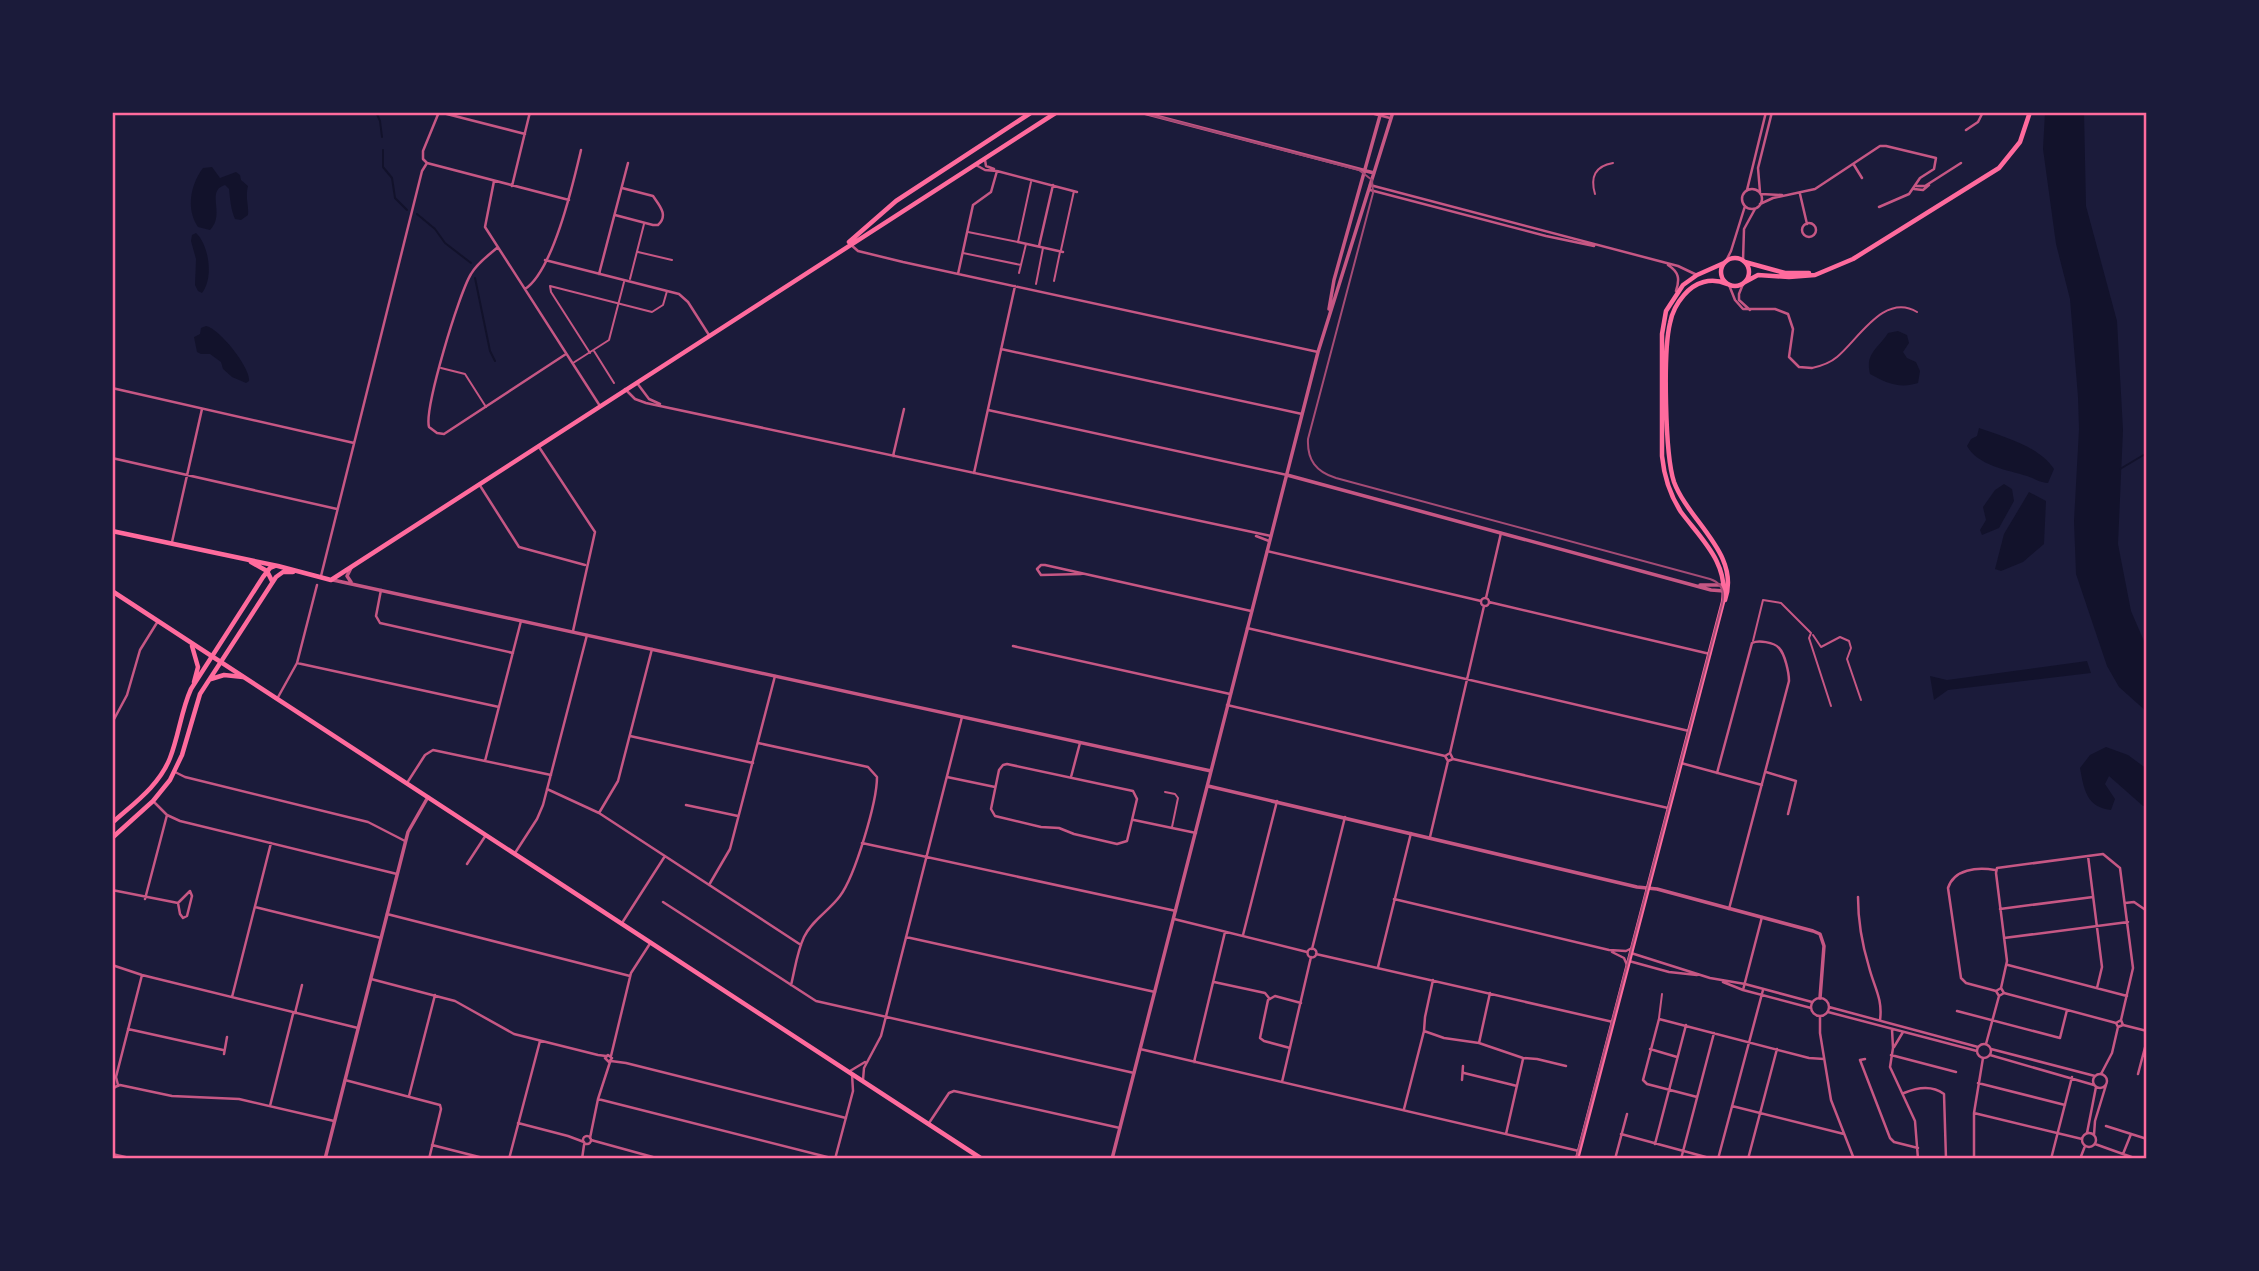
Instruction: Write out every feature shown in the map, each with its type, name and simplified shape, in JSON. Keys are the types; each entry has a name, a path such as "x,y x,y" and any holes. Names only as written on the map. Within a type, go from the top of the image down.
{"main road":[{"path":"841,249 896,201 1032,112"},
{"path":"113,835 153,801 175,772 183,755 197,699 277,575 285,571 331,580 1057,112"},
{"path":"1577,1159 1726,588 1727,570 1720,553 1683,501 1674,480 1669,453 1669,325 1676,305 1691,288 1712,280 1728,285 1744,283 1755,275 1806,277 1853,259 1999,168 2010,158 2020,142 2030,112"},
{"path":"1726,588 1715,555 1681,511 1667,484 1662,456 1662,326 1665,311 1676,292 1697,275 1732,258 1793,274 1834,268"},
{"path":"1725,262 1720,274 1728,285"},
{"path":"1744,262 1749,272 1744,283"},
{"path":"1681,511 1683,501"},
{"path":"112,531 311,575"},
{"path":"249,561 267,571 272,582"},
{"path":"191,689 267,571 270,567 278,566"},
{"path":"112,592 982,1159"},
{"path":"112,823 146,792 166,766 198,667 192,646"},
{"path":"208,681 224,675 244,677"},
{"path":"166,766 175,772"},
{"path":"146,792 153,801"}],"street":[{"path":"524,134 439,112 423,151 423,159 428,163 569,200"},
{"path":"512,186 530,112"},
{"path":"1140,112 1374,173"},
{"path":"1367,112 1391,118"},
{"path":"1329,311 1334,304 1393,112"},
{"path":"1725,262 1745,206 1742,196 1747,190 1766,112"},
{"path":"1759,206 1758,173 1772,112"},
{"path":"1966,130 1978,122 1983,112"},
{"path":"1112,1159 1332,291 1381,114"},
{"path":"1744,262 1744,229 1750,215 1773,198 1815,189 1883,146 1934,156 1937,161 1934,169 1920,178 1915,188 1906,196 1879,207"},
{"path":"525,289 538,278 564,218 581,150"},
{"path":"985,159 986,166 997,171 1075,191 1054,281"},
{"path":"321,577 422,171 428,163"},
{"path":"599,274 628,163"},
{"path":"1595,194 1592,181 1594,173 1601,166 1613,163"},
{"path":"1915,188 1923,187 1961,163"},
{"path":"1854,164 1862,178"},
{"path":"975,165 987,171 997,171"},
{"path":"958,274 973,205 992,192 997,171"},
{"path":"1018,242 1032,180"},
{"path":"494,181 485,223 600,405"},
{"path":"1035,284 1053,185"},
{"path":"1360,185 1678,266 1697,275"},
{"path":"1369,187 1577,244 1601,246"},
{"path":"615,215 658,225 663,218 653,195 622,188"},
{"path":"1747,190 1800,194"},
{"path":"1800,194 1807,224"},
{"path":"1745,206 1759,206"},
{"path":"572,364 609,340 644,223"},
{"path":"1532,228 1536,223"},
{"path":"967,231 1061,251"},
{"path":"1019,273 1026,243"},
{"path":"850,244 860,252 1318,352"},
{"path":"498,247 475,268 466,283 440,368 428,422 432,431 444,434 566,354"},
{"path":"637,252 672,260"},
{"path":"962,253 1021,265"},
{"path":"545,260 667,291 685,299 709,335"},
{"path":"1665,263 1678,274 1676,292"},
{"path":"1744,283 1739,294 1740,300 1747,309 1755,310"},
{"path":"1728,285 1739,306 1745,310 1775,309 1788,314 1793,329 1789,357 1799,367 1812,368 1837,358 1888,309 1906,308 1917,312"},
{"path":"614,383 551,292 550,286 654,312 663,306 667,291"},
{"path":"974,473 1015,286"},
{"path":"1001,349 1302,414"},
{"path":"440,368 465,374 486,407"},
{"path":"636,382 649,399 663,405"},
{"path":"112,388 354,443"},
{"path":"625,389 639,401 1270,539"},
{"path":"171,544 202,408"},
{"path":"893,456 904,409"},
{"path":"988,410 1287,475 1695,585 1726,588"},
{"path":"539,447 595,532 573,632"},
{"path":"112,458 337,509"},
{"path":"479,484 519,547 587,565"},
{"path":"1267,551 1481,601 1486,598 1501,533"},
{"path":"1081,574 1041,575 1037,570 1043,565 1251,611"},
{"path":"352,566 347,578 354,584"},
{"path":"331,580 1211,771"},
{"path":"277,699 297,663 317,584"},
{"path":"381,590 376,616 380,623 513,653"},
{"path":"1486,598 1489,602 1710,654"},
{"path":"1717,773 1765,599 1782,603 1811,633 1818,646 1840,637 1849,641 1851,648 1847,658 1861,700"},
{"path":"1481,601 1484,606"},
{"path":"1445,757 1450,753 1484,606 1489,602"},
{"path":"112,723 127,695 140,650 158,621"},
{"path":"485,761 521,621"},
{"path":"1247,628 1689,732"},
{"path":"1811,633 1809,638 1831,706"},
{"path":"515,854 537,819 547,789 587,635"},
{"path":"1729,909 1790,678 1779,647 1753,641"},
{"path":"1013,646 1230,694"},
{"path":"598,813 618,781 652,649"},
{"path":"297,663 499,707"},
{"path":"709,885 728,855 775,676"},
{"path":"1227,705 1445,757 1448,761"},
{"path":"598,1099 835,1159 853,1091 851,1072 867,1060 880,1040 962,717"},
{"path":"630,736 753,763"},
{"path":"758,743 865,766 873,770 877,777 855,869 846,887 813,924 801,945 791,985"},
{"path":"1072,777 1080,743"},
{"path":"407,783 430,751 437,750 551,775"},
{"path":"1450,753 1453,758"},
{"path":"1430,837 1448,761 1453,758 1669,808"},
{"path":"1681,763 1762,785"},
{"path":"1005,764 1133,791 1137,799 1127,841 1120,844 1059,828 998,818 991,812 996,787 999,770 1005,764"},
{"path":"175,772 368,822 405,841"},
{"path":"1766,772 1796,780 1788,814"},
{"path":"947,777 996,787"},
{"path":"1170,793 1172,786"},
{"path":"1208,786 1648,888 1820,934 1824,946 1821,998"},
{"path":"547,789 598,813 801,945"},
{"path":"1165,792 1177,797"},
{"path":"1177,797 1182,795"},
{"path":"324,1159 405,841 411,824 428,797"},
{"path":"1171,828 1177,797"},
{"path":"153,801 167,815 180,821 397,874"},
{"path":"1243,935 1278,801"},
{"path":"686,805 739,816"},
{"path":"145,898 167,815"},
{"path":"1307,952 1312,948 1345,817"},
{"path":"1132,820 1196,833"},
{"path":"1378,967 1410,833"},
{"path":"467,864 486,835"},
{"path":"232,997 271,843"},
{"path":"862,843 1175,911"},
{"path":"1999,996 1996,991 1966,983 1961,978 1948,888 1955,876 1960,872 1996,870 2000,867 2106,855 2118,864 2133,968 2121,1020 2123,1025"},
{"path":"622,923 665,856"},
{"path":"2088,856 2102,967 2097,988"},
{"path":"1996,870 2007,964 2001,988 1996,991"},
{"path":"112,890 177,903"},
{"path":"187,892 192,893 185,917 180,914 177,903 187,892"},
{"path":"1858,897 1863,944 1881,999 1880,1020"},
{"path":"2000,909 2093,897"},
{"path":"1394,899 1609,950 1631,951 1703,976 1812,1002 1821,998"},
{"path":"663,902 822,1003 1134,1073"},
{"path":"2125,903 2134,902 2147,911"},
{"path":"255,907 381,938"},
{"path":"387,914 630,975"},
{"path":"1743,990 1762,917"},
{"path":"1174,919 1307,952 1311,957"},
{"path":"2004,938 2128,922"},
{"path":"1194,1062 1226,931"},
{"path":"906,937 1154,992"},
{"path":"582,1159 630,975 651,942"},
{"path":"1312,948 1316,954"},
{"path":"1609,950 1628,963 1703,976"},
{"path":"1282,1082 1311,957 1316,954 1613,1022"},
{"path":"2007,964 2127,996"},
{"path":"112,965 142,975 358,1028"},
{"path":"118,1086 116,1077 142,975"},
{"path":"371,979 462,1004 508,1032 846,1118"},
{"path":"1716,979 1743,990 1811,1008 1820,1016"},
{"path":"1403,1110 1424,1031 1433,980"},
{"path":"1214,982 1265,993 1269,998"},
{"path":"270,1105 302,985"},
{"path":"2001,988 2004,993 2067,1010 2116,1023 2121,1020"},
{"path":"1718,1159 1763,989"},
{"path":"1479,1043 1490,993"},
{"path":"1820,1016 1828,1012 1978,1049 1986,1044 1999,996 2004,993"},
{"path":"409,1096 435,995"},
{"path":"1662,995 1659,1019 1643,1080 1647,1084 1697,1097"},
{"path":"1269,998 1275,996 1301,1003"},
{"path":"1269,998 1260,1038 1290,1048"},
{"path":"1821,998 1828,1002 1828,1012"},
{"path":"1811,1008 1812,1002"},
{"path":"1829,1007 1978,1049 1983,1058 1974,1113 1974,1159"},
{"path":"1957,1011 2060,1038 2067,1010"},
{"path":"1820,1016 1831,1100 1854,1159"},
{"path":"1659,1019 1824,1059"},
{"path":"1986,1044 1991,1049 2095,1076 2101,1074 2112,1053 2118,1027 2116,1023"},
{"path":"1655,1144 1686,1025"},
{"path":"2118,1027 2123,1025 2147,1031"},
{"path":"128,1029 224,1052 227,1037"},
{"path":"1892,1029 1893,1048"},
{"path":"1424,1031 1444,1038 1479,1043 1523,1059 1537,1059 1566,1066"},
{"path":"1681,1159 1714,1032"},
{"path":"1903,1032 1893,1048 1890,1067 1915,1121 1918,1159"},
{"path":"2138,1074 2145,1056 2147,1040"},
{"path":"509,1159 540,1041"},
{"path":"1140,1049 1579,1151"},
{"path":"1650,1049 1678,1057"},
{"path":"1748,1159 1777,1049"},
{"path":"1990,1055 1991,1049"},
{"path":"1891,1055 1956,1072"},
{"path":"1983,1058 1990,1055 2102,1088 2106,1085"},
{"path":"1506,1134 1523,1059"},
{"path":"1865,1059 1860,1060 1890,1138 1894,1142 1918,1148"},
{"path":"853,1091 863,1080 867,1060"},
{"path":"1462,1080 1463,1066"},
{"path":"1464,1073 1517,1086"},
{"path":"2095,1144 2095,1121 2107,1079 2101,1074"},
{"path":"2082,1139 2087,1133 2095,1076"},
{"path":"2051,1159 2072,1077"},
{"path":"345,1080 440,1105 442,1109 429,1159"},
{"path":"1978,1083 2065,1105"},
{"path":"118,1086 172,1096 227,1098 270,1105 334,1121"},
{"path":"112,1091 118,1086"},
{"path":"1903,1093 1925,1087 1944,1094 1946,1159"},
{"path":"929,1123 949,1093 954,1091 1120,1128"},
{"path":"1732,1106 1844,1135"},
{"path":"1974,1113 2082,1139"},
{"path":"1615,1159 1627,1114"},
{"path":"518,1123 660,1159"},
{"path":"2106,1126 2147,1139"},
{"path":"2087,1133 2094,1135"},
{"path":"1622,1134 1713,1159"},
{"path":"2123,1155 2131,1134"},
{"path":"2080,1159 2085,1146 2082,1139"},
{"path":"2095,1144 2137,1159"},
{"path":"2085,1146 2091,1147 2095,1144"},
{"path":"432,1145 487,1159"},
{"path":"112,1154 134,1159"}],"shaded area":[{"path":"2045,112 2084,112 2086,206 2117,321 2123,430 2118,544 2131,611 2147,648 2147,712 2119,687 2107,666 2076,574 2074,521 2078,397 2070,299 2056,244 2043,149"},
{"path":"212,167 220,178 236,172 240,175 241,180 248,186 248,215 241,220 235,219 229,189 225,185 216,192 216,217 210,230 198,227 192,213 191,198 195,182 203,168"},
{"path":"196,233 207,253 209,271 202,293 195,285 196,259 191,241 192,235"},
{"path":"206,326 212,328 233,349 245,367 249,381 246,383 232,377 223,369 221,362 210,354 197,352 194,337"},
{"path":"1898,331 1907,335 1909,343 1903,352 1907,358 1916,362 1920,371 1918,383 1893,384 1870,374 1869,361 1873,352 1888,333"},
{"path":"1979,428 2020,443 2039,454 2054,469 2048,483 1994,466 1978,458 1967,446 1971,439 1977,436"},
{"path":"2004,484 2012,489 2014,501 1999,528 1982,535 1980,530 1986,520 1983,507 1995,490"},
{"path":"2029,492 2046,501 2044,544 2023,562 2001,571 1995,569 2004,534"},
{"path":"2087,661 2091,673 1948,690 1934,700 1930,676 1947,680"},
{"path":"2106,747 2128,755 2147,769 2147,806 2143,806 2109,776 2105,784 2115,799 2111,810 2091,801 2080,768 2090,755"}],"waterway":[{"path":"376,112 382,137"},
{"path":"383,150 383,167 392,178 395,198 407,210"},
{"path":"417,214 435,229 445,243 471,263"},
{"path":"475,278 490,351 495,361"},
{"path":"2120,469 2147,453"}],"tram line":[{"path":"1140,112 1359,170 1372,180 1373,193 1308,439 1309,453 1318,469 1336,478 1710,579 1722,589 1722,604 1576,1159"}]}
